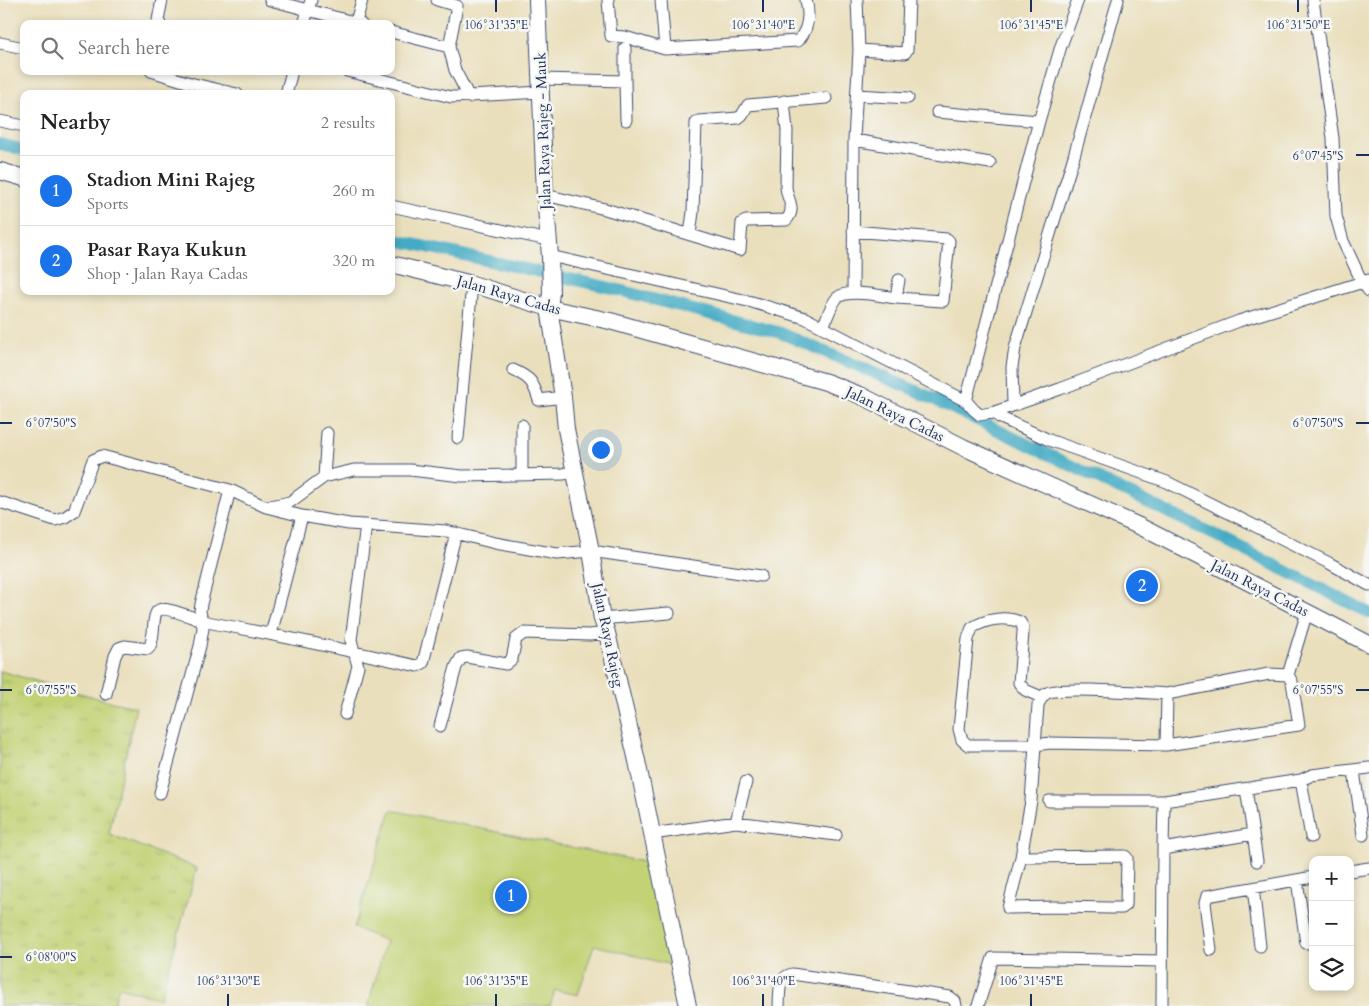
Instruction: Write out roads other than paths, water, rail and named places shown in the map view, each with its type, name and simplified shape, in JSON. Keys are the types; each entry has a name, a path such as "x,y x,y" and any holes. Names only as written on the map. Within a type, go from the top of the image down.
{"street":[{"path":"158,20 162,0"},
{"path":"270,0 309,5 350,20"},
{"path":"359,20 362,0"},
{"path":"437,0 457,7 450,47 456,70 469,97"},
{"name":"Jalan Raya Rajeg - Mauk","path":"537,0 549,252"},
{"path":"608,0 611,36 624,37 665,49 798,42 804,34 806,26 808,14 806,0"},
{"path":"661,0 665,49"},
{"path":"853,292 854,140 859,50 857,0"},
{"path":"859,50 905,53 907,50 909,0"},
{"path":"966,401 1039,121 1061,46 1078,0"},
{"path":"1013,405 1012,367 1015,348 1074,156 1118,0"},
{"path":"989,414 1239,321 1367,284 1343,241 1336,216 1333,138 1313,0"},
{"path":"305,20 309,5"},
{"path":"395,33 450,47"},
{"path":"0,43 20,47"},
{"path":"625,48 626,120"},
{"path":"178,75 191,77 226,90"},
{"path":"287,90 291,75"},
{"path":"362,75 440,96 469,97 540,85 625,81"},
{"path":"857,94 908,98"},
{"path":"690,234 693,212 696,123 699,120 738,118 748,105 826,98"},
{"path":"545,195 605,209 740,250 742,223 746,221 786,220 792,210 786,188 787,130 784,102"},
{"path":"937,112 1039,121"},
{"path":"0,121 20,125"},
{"path":"854,140 990,163"},
{"path":"0,171 20,177"},
{"path":"395,207 549,252 752,302 805,318 966,401 978,414 989,414 998,417 1049,440 1167,482 1369,585"},
{"path":"823,327 836,298 843,294 853,292 896,298 943,301 949,241 947,239 853,231"},
{"name":"Jalan Raya Rajeg","path":"549,252 550,301 564,397 566,429 576,472 604,626 652,834 688,1006"},
{"name":"Jalan Raya Cadas","path":"395,265 550,301 610,321 835,385 862,396 963,447 1142,528 1369,644"},
{"path":"896,298 899,280"},
{"path":"458,438 472,284"},
{"path":"513,370 532,381 539,400 564,397"},
{"path":"522,425 522,475"},
{"path":"324,477 327,433"},
{"path":"0,502 55,520 66,517 74,510 93,460 102,456 230,490 266,507 302,516 366,525 456,533 495,543 552,553 591,551 761,576"},
{"path":"266,507 290,502 324,477 363,470 410,470 462,476 563,474 576,472"},
{"path":"160,793 200,646 203,628 201,604 230,490"},
{"path":"271,634 302,516"},
{"path":"346,714 358,666 351,640 366,525"},
{"path":"106,694 115,656 119,648 125,646 148,649 151,646 155,617 158,610 171,611 201,621 271,634 416,666 423,663 456,533"},
{"path":"1041,697 1025,690 1019,683 1023,632 1020,622 1013,620 988,620 972,628 968,640 959,728 962,740 968,744 1166,745 1299,725 1292,682 1288,675 1307,612"},
{"path":"440,726 456,667 461,658 467,657 506,664 512,659 516,639 524,633 590,635 604,626 669,614"},
{"path":"1021,857 1125,856 1127,858 1126,905 1122,908 1008,908 1021,857 1031,800 1038,705 1041,697 1047,692 1072,690 1167,694 1269,674 1288,675"},
{"path":"1166,745 1167,694"},
{"path":"1049,802 1164,801 1369,768"},
{"path":"1354,771 1363,835"},
{"path":"1301,780 1310,838"},
{"path":"736,822 746,782"},
{"path":"1246,789 1257,860"},
{"path":"1162,1006 1164,801"},
{"path":"652,834 736,822 836,835"},
{"path":"1163,849 1253,834"},
{"path":"1354,870 1369,868"},
{"path":"1211,950 1205,903 1207,896 1309,878"},
{"path":"1297,880 1306,943"},
{"path":"1253,888 1260,946"},
{"path":"978,1006 993,958 1162,961"},
{"path":"779,1006 780,984 783,978 792,974 950,997 955,1001 956,1006"}],"waterway":[{"path":"0,144 20,149"},
{"path":"395,240 611,288 781,333 921,393 1217,536 1369,613"}],"place":[{"name":"Pasar Raya Kukun","path":"1142,586"},
{"name":"Stadion Mini Rajeg","path":"511,896"}]}
